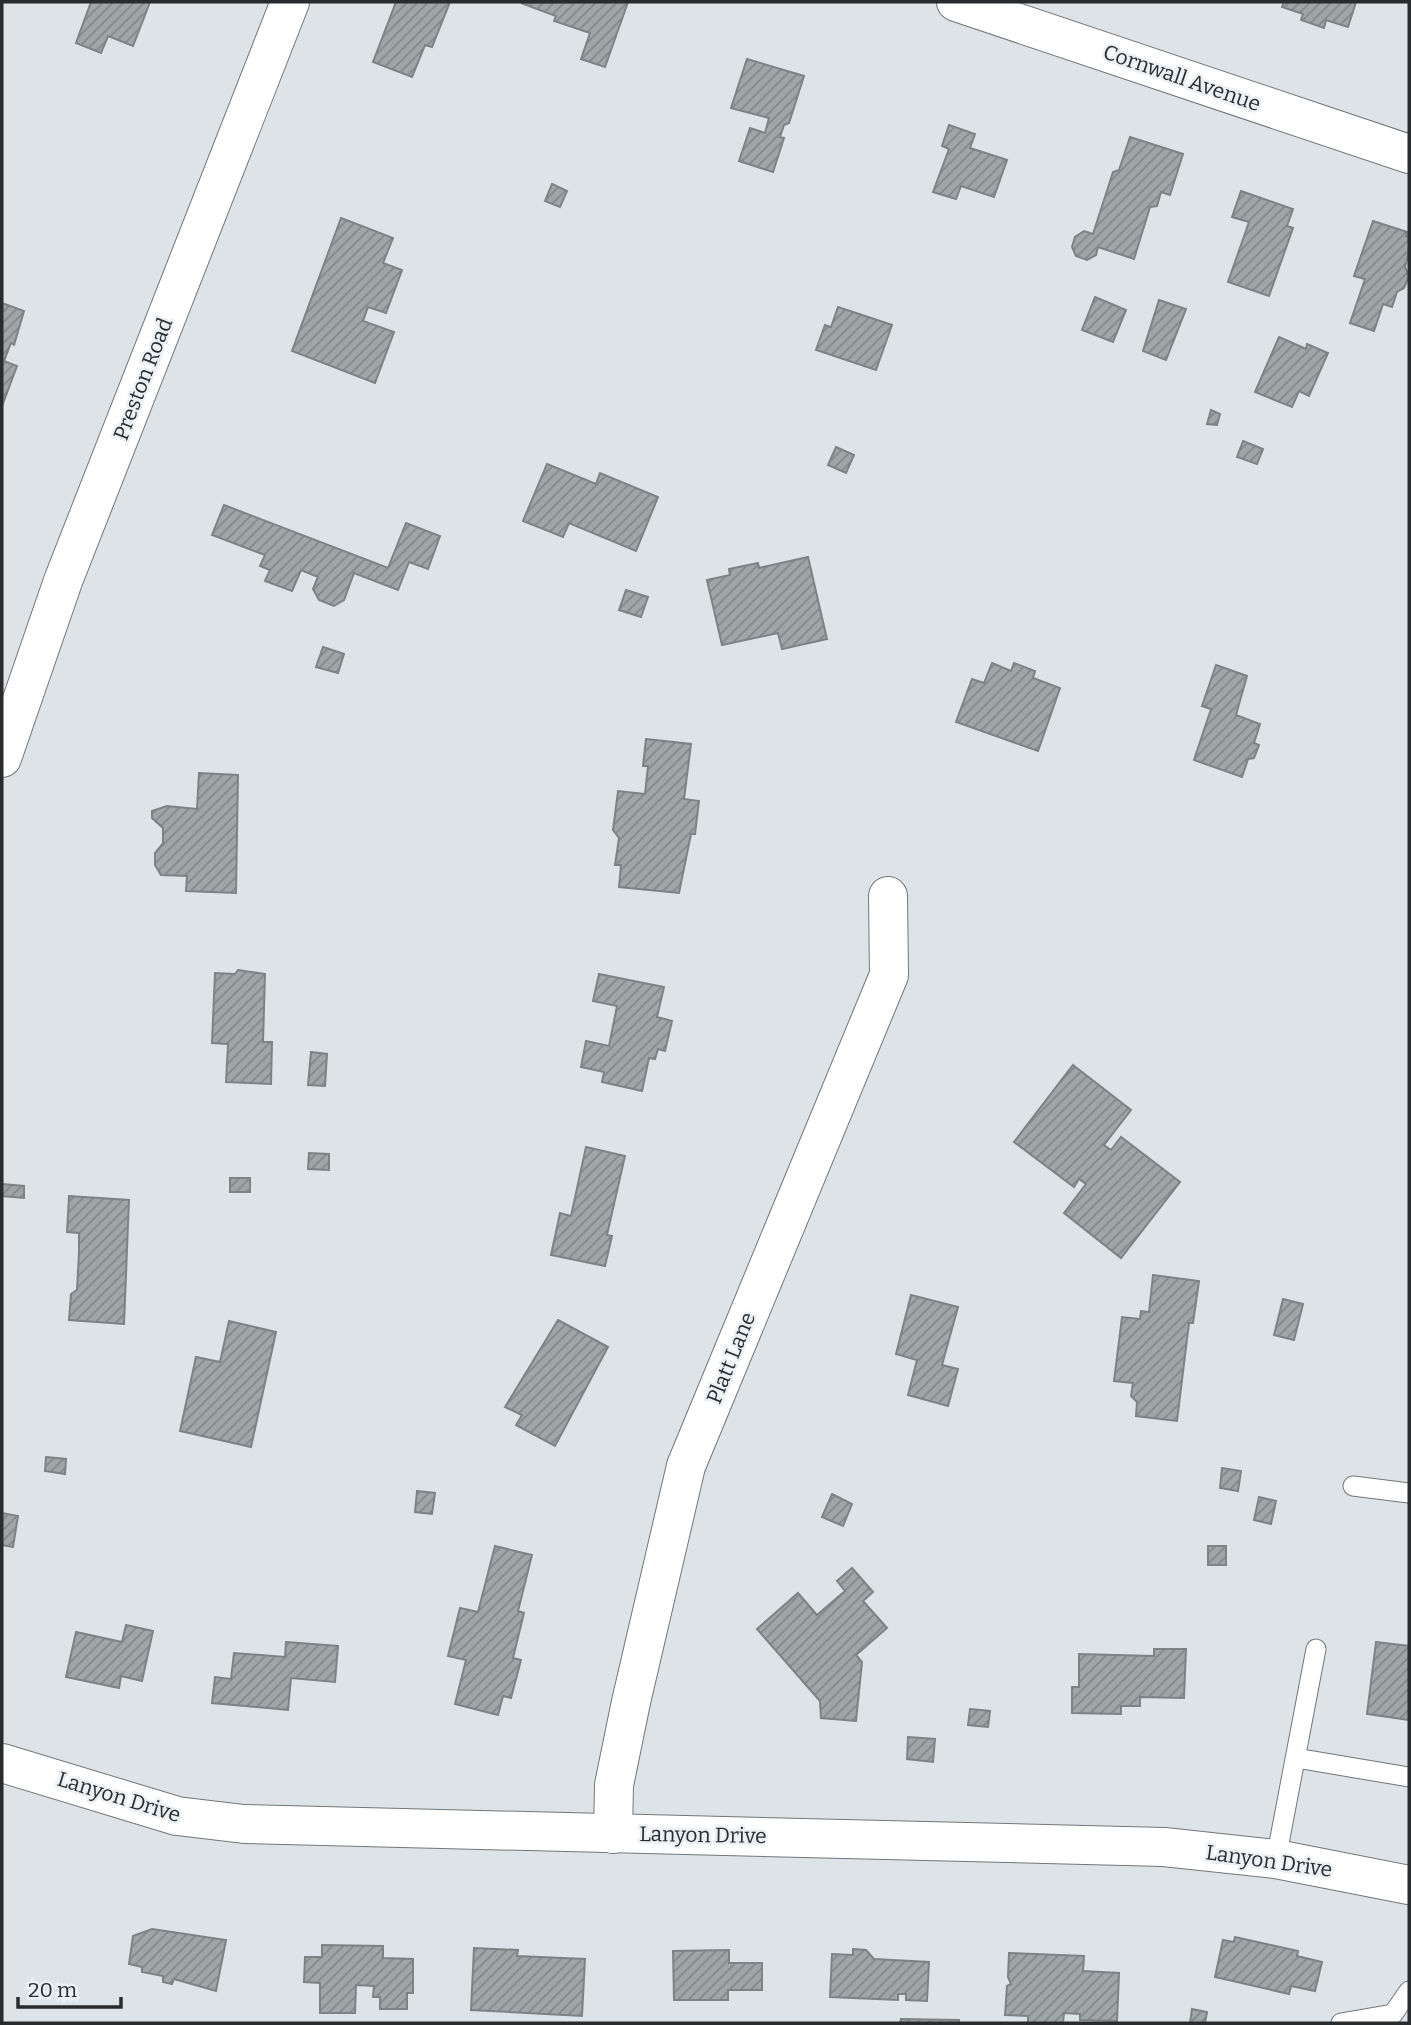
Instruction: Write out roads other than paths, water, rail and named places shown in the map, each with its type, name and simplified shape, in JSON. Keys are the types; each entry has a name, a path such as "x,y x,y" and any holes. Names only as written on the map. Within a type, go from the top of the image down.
{"street":[{"name":"Preston Road","path":"2,758 63,581 290,2"},
{"name":"Cornwall Avenue","path":"956,2 1409,154"},
{"name":"Platt Lane","path":"612,1834 614,1785 626,1725 686,1466 889,975 888,896"},
{"name":"Lanyon Drive","path":"2,1763 116,1800 191,1818 313,1828 1164,1847 1276,1859 1409,1885"}],"lane":[{"path":"1353,1486 1409,1493"},
{"path":"1276,1859 1316,1649"},
{"path":"1296,1758 1409,1777"},
{"path":"1341,2023 1392,2014 1409,1991"}]}
